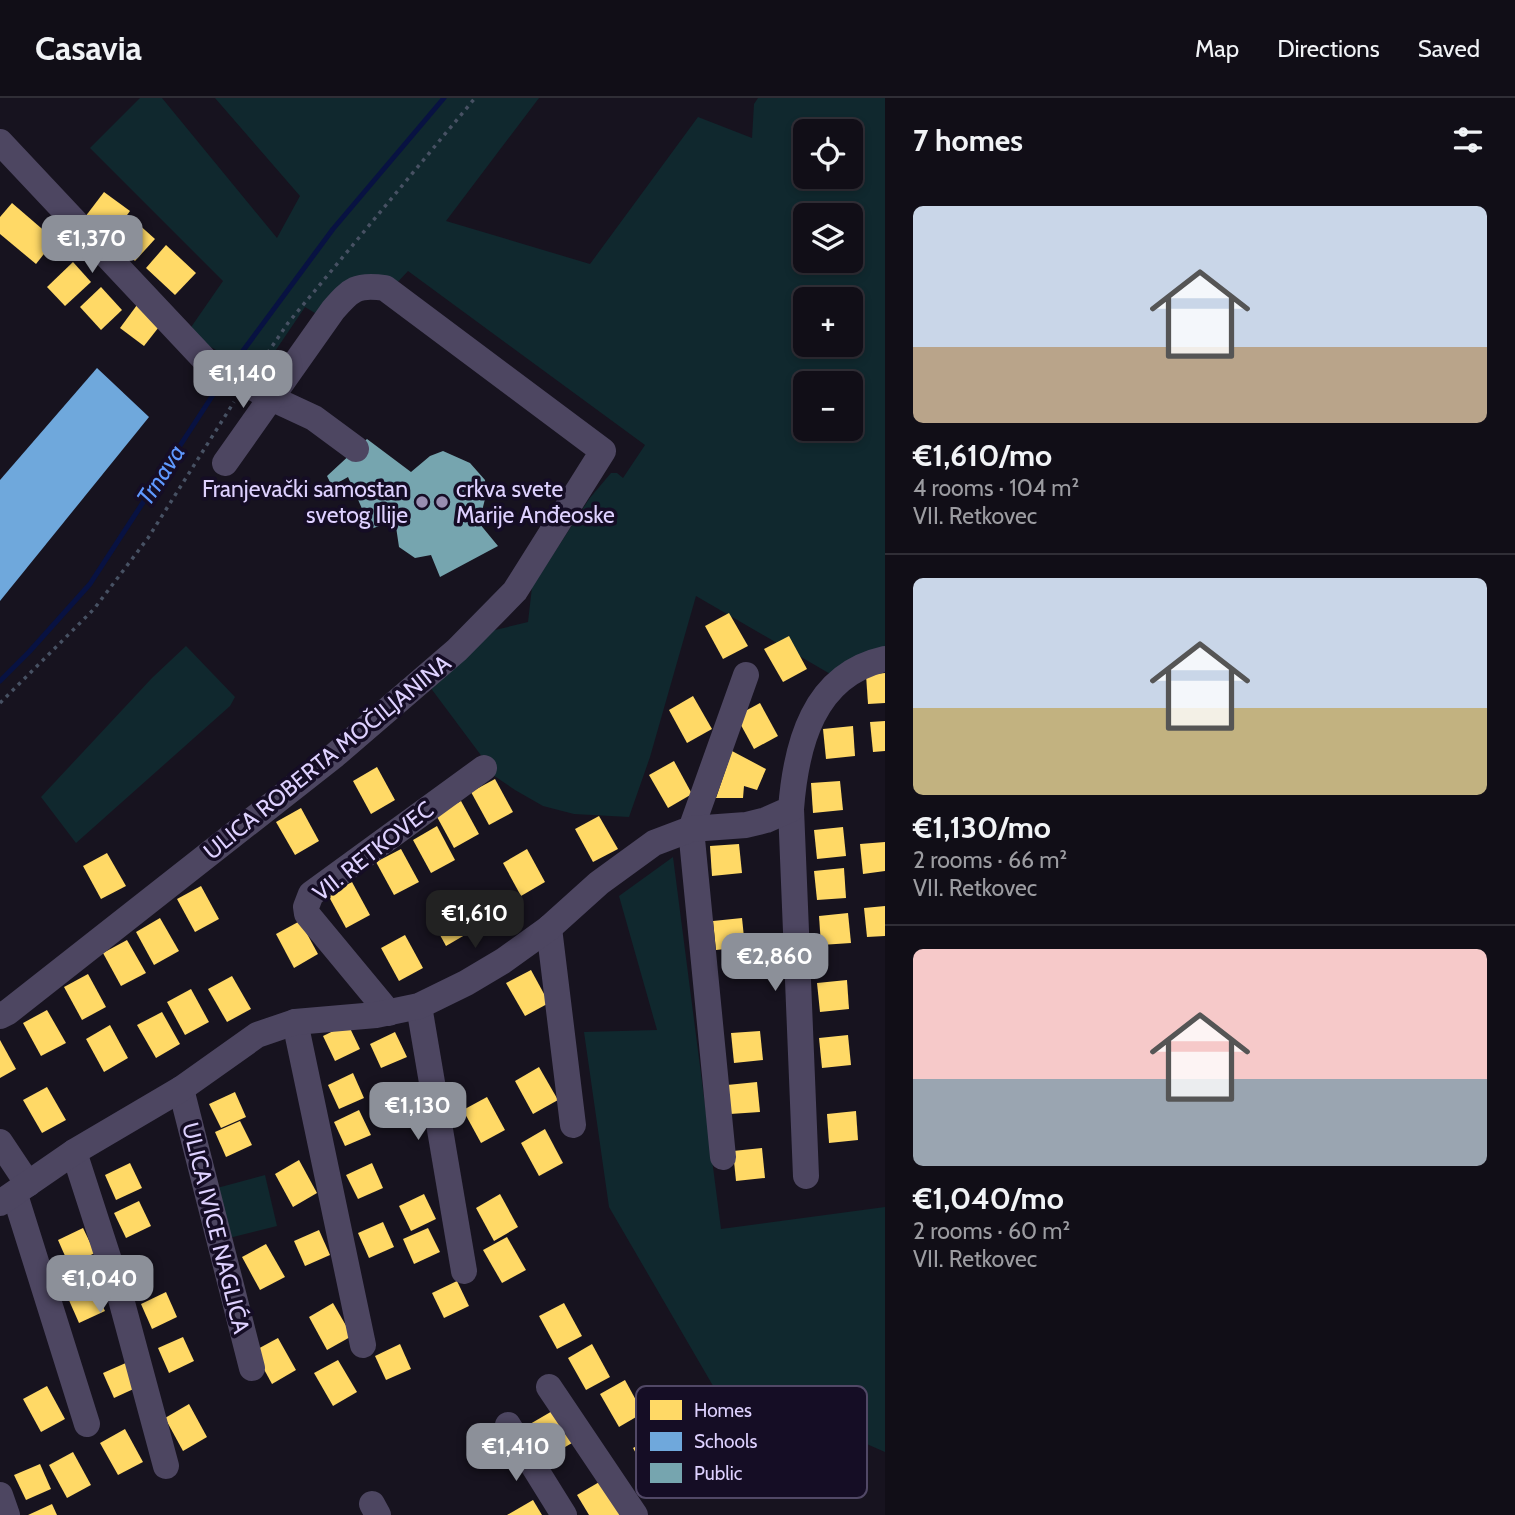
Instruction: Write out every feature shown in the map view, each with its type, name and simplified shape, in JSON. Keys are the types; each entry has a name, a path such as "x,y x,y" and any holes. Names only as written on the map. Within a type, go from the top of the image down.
{"street":[{"path":"0,142 205,359 234,378 314,418 356,449"},
{"name":"ULICA ROBERTA MOČILJANINA","path":"0,1016 275,802 457,650 516,591 603,452 385,288 366,285 348,292 332,310 271,398"},
{"path":"225,464 271,398"},
{"path":"806,1176 791,809 798,755 824,696 844,677 868,663 885,659"},
{"path":"723,1157 691,829 746,675"},
{"name":"VII. RETKOVEC","path":"389,1013 307,914 308,900 311,894 484,768"},
{"path":"14,1194 75,1152 181,1088 257,1035 295,1022 389,1013 419,1006 466,983 549,928 599,883 654,843 691,829 746,825 791,809"},
{"path":"549,928 573,1125"},
{"path":"419,1006 464,1271"},
{"path":"295,1022 363,1345"},
{"name":"ULICA IVICE NAGLIĆA","path":"181,1088 252,1368"},
{"path":"0,1142 87,1424"},
{"path":"75,1152 118,1288 166,1466"},
{"path":"549,1387 635,1515"},
{"path":"508,1425 564,1515"},
{"path":"0,1495 8,1515"}],"path":[{"path":"0,703 94,609 148,538 234,378 288,323 475,98"}],"green space":[{"path":"140,98 162,98 277,238 300,196 215,98 539,98 446,221 590,264 698,117 752,138 754,104 758,98 885,98 885,649 832,675 696,596 650,757 629,817 574,814 543,806 490,773 483,758 430,687 491,631 528,622 532,587 589,499 611,473 617,473 623,478 645,445 408,271 395,285 320,316 305,307 259,375 187,333 223,281 90,148"},
{"path":"186,646 235,697 230,706 76,843 41,797 152,678"},
{"path":"673,857 721,1229 885,1207 885,1452 867,1444 867,1386 713,1386 609,1207 584,1032 657,1030 619,896"},
{"path":"265,1175 277,1226 229,1238 217,1188"}],"building: Homes":[{"path":"104,192 130,211 111,237 85,217"},
{"path":"12,203 55,240 36,264 0,234 0,217"},
{"path":"136,222 155,239 135,261 116,244"},
{"path":"166,245 196,273 175,295 146,268"},
{"path":"73,262 91,282 65,306 47,287"},
{"path":"101,287 122,310 101,330 80,307"},
{"path":"137,305 162,323 144,346 120,328"},
{"path":"729,613 748,646 723,659 705,626"},
{"path":"789,636 807,669 783,682 764,649"},
{"path":"885,673 885,703 868,704 866,675"},
{"path":"693,696 712,729 687,743 669,710"},
{"path":"760,703 778,736 754,749 736,716"},
{"path":"885,721 885,751 873,752 870,722"},
{"path":"853,726 855,756 826,759 823,729"},
{"path":"732,751 766,769 757,790 744,786 743,798 716,798"},
{"path":"674,761 692,794 668,808 649,775"},
{"path":"377,767 395,800 371,814 353,781"},
{"path":"495,779 513,812 489,825 471,792"},
{"path":"840,781 843,810 813,813 811,783"},
{"path":"461,801 479,834 454,848 436,815"},
{"path":"301,808 319,841 295,855 276,822"},
{"path":"599,816 618,849 593,862 575,829"},
{"path":"437,826 455,860 431,873 413,840"},
{"path":"843,827 846,856 817,859 814,830"},
{"path":"885,842 885,871 863,874 860,844"},
{"path":"739,844 742,873 712,876 710,846"},
{"path":"401,849 419,882 394,895 376,862"},
{"path":"527,849 545,882 521,896 503,863"},
{"path":"107,853 126,886 101,899 83,866"},
{"path":"844,868 846,898 817,900 814,871"},
{"path":"352,882 370,915 346,928 328,895"},
{"path":"201,886 219,919 195,932 177,899"},
{"path":"452,899 470,932 446,946 428,913"},
{"path":"885,906 885,936 867,937 864,908"},
{"path":"848,913 851,943 821,945 819,916"},
{"path":"160,918 179,951 154,965 136,932"},
{"path":"742,918 745,947 716,950 713,921"},
{"path":"300,921 318,954 294,968 276,934"},
{"path":"405,935 423,968 399,981 381,948"},
{"path":"127,940 146,973 121,986 103,953"},
{"path":"531,970 549,1003 525,1016 506,983"},
{"path":"88,974 106,1007 82,1020 64,987"},
{"path":"232,976 251,1009 227,1022 208,989"},
{"path":"847,980 849,1009 820,1012 817,983"},
{"path":"191,989 209,1022 185,1035 167,1002"},
{"path":"47,1010 66,1043 41,1056 23,1023"},
{"path":"162,1012 180,1044 156,1058 137,1025"},
{"path":"348,1024 360,1049 335,1061 323,1036"},
{"path":"110,1025 128,1058 104,1072 86,1039"},
{"path":"760,1031 763,1060 734,1063 731,1033"},
{"path":"395,1032 407,1057 381,1068 370,1044"},
{"path":"848,1035 851,1065 822,1068 819,1038"},
{"path":"0,1040 16,1069 0,1078"},
{"path":"539,1067 558,1100 533,1114 515,1081"},
{"path":"353,1073 364,1098 339,1109 328,1085"},
{"path":"757,1082 760,1112 730,1114 727,1085"},
{"path":"47,1087 66,1120 42,1133 23,1100"},
{"path":"235,1092 246,1117 221,1128 209,1104"},
{"path":"487,1097 505,1130 481,1143 463,1110"},
{"path":"359,1110 371,1135 345,1146 334,1122"},
{"path":"856,1111 858,1140 829,1143 827,1114"},
{"path":"240,1121 252,1145 226,1157 215,1132"},
{"path":"545,1129 563,1163 539,1176 521,1143"},
{"path":"762,1148 765,1178 736,1181 733,1151"},
{"path":"299,1160 317,1193 293,1207 275,1174"},
{"path":"130,1163 142,1188 116,1200 105,1175"},
{"path":"372,1163 383,1188 358,1199 346,1175"},
{"path":"424,1194 436,1219 411,1231 399,1206"},
{"path":"500,1194 518,1227 494,1241 476,1208"},
{"path":"139,1201 151,1226 126,1238 114,1213"},
{"path":"383,1222 394,1247 369,1258 358,1233"},
{"path":"83,1228 95,1253 69,1265 58,1240"},
{"path":"428,1228 440,1252 414,1264 403,1239"},
{"path":"319,1230 330,1255 305,1266 294,1241"},
{"path":"507,1237 526,1270 502,1283 483,1250"},
{"path":"266,1244 285,1277 260,1290 242,1257"},
{"path":"457,1281 469,1306 444,1318 432,1293"},
{"path":"93,1286 105,1311 79,1323 68,1298"},
{"path":"166,1292 177,1317 152,1329 141,1304"},
{"path":"333,1303 352,1336 327,1350 309,1317"},
{"path":"564,1303 582,1336 557,1349 539,1316"},
{"path":"183,1337 194,1361 169,1373 158,1348"},
{"path":"278,1338 296,1370 272,1384 254,1351"},
{"path":"400,1344 411,1369 386,1380 375,1356"},
{"path":"592,1344 610,1377 586,1390 568,1358"},
{"path":"338,1360 357,1392 333,1406 314,1373"},
{"path":"128,1362 140,1386 114,1398 103,1373"},
{"path":"625,1380 636,1400 636,1417 619,1427 600,1394"},
{"path":"47,1386 65,1419 41,1432 23,1399"},
{"path":"189,1404 207,1437 183,1451 165,1418"},
{"path":"554,1410 572,1443 548,1457 530,1424"},
{"path":"125,1429 143,1462 118,1475 100,1443"},
{"path":"73,1452 91,1485 67,1498 49,1465"},
{"path":"40,1464 51,1489 26,1500 14,1475"},
{"path":"601,1481 620,1515 589,1515 577,1495"},
{"path":"533,1500 542,1515 507,1515"},
{"path":"52,1504 57,1515 28,1515"}],"building: Schools":[{"path":"97,368 149,417 0,601 0,480"}],"building: Public":[{"name":"Franjevački samostan svetog Ilije","path":"367,439 411,472 430,456 443,451 470,463 485,480 486,495 479,523 498,546 440,577 431,555 415,558 399,547 395,520 371,529 348,477 332,486 327,476"}],"waterway":[{"name":"Trnava","path":"231,367 333,229 444,98"},
{"name":"Trnava","path":"0,681 90,584 224,378"}],"place":[{"name":"Franjevački samostan svetog Ilije","path":"422,502"},
{"name":"crkva svete Marije Anđeoske","path":"442,502"}]}
